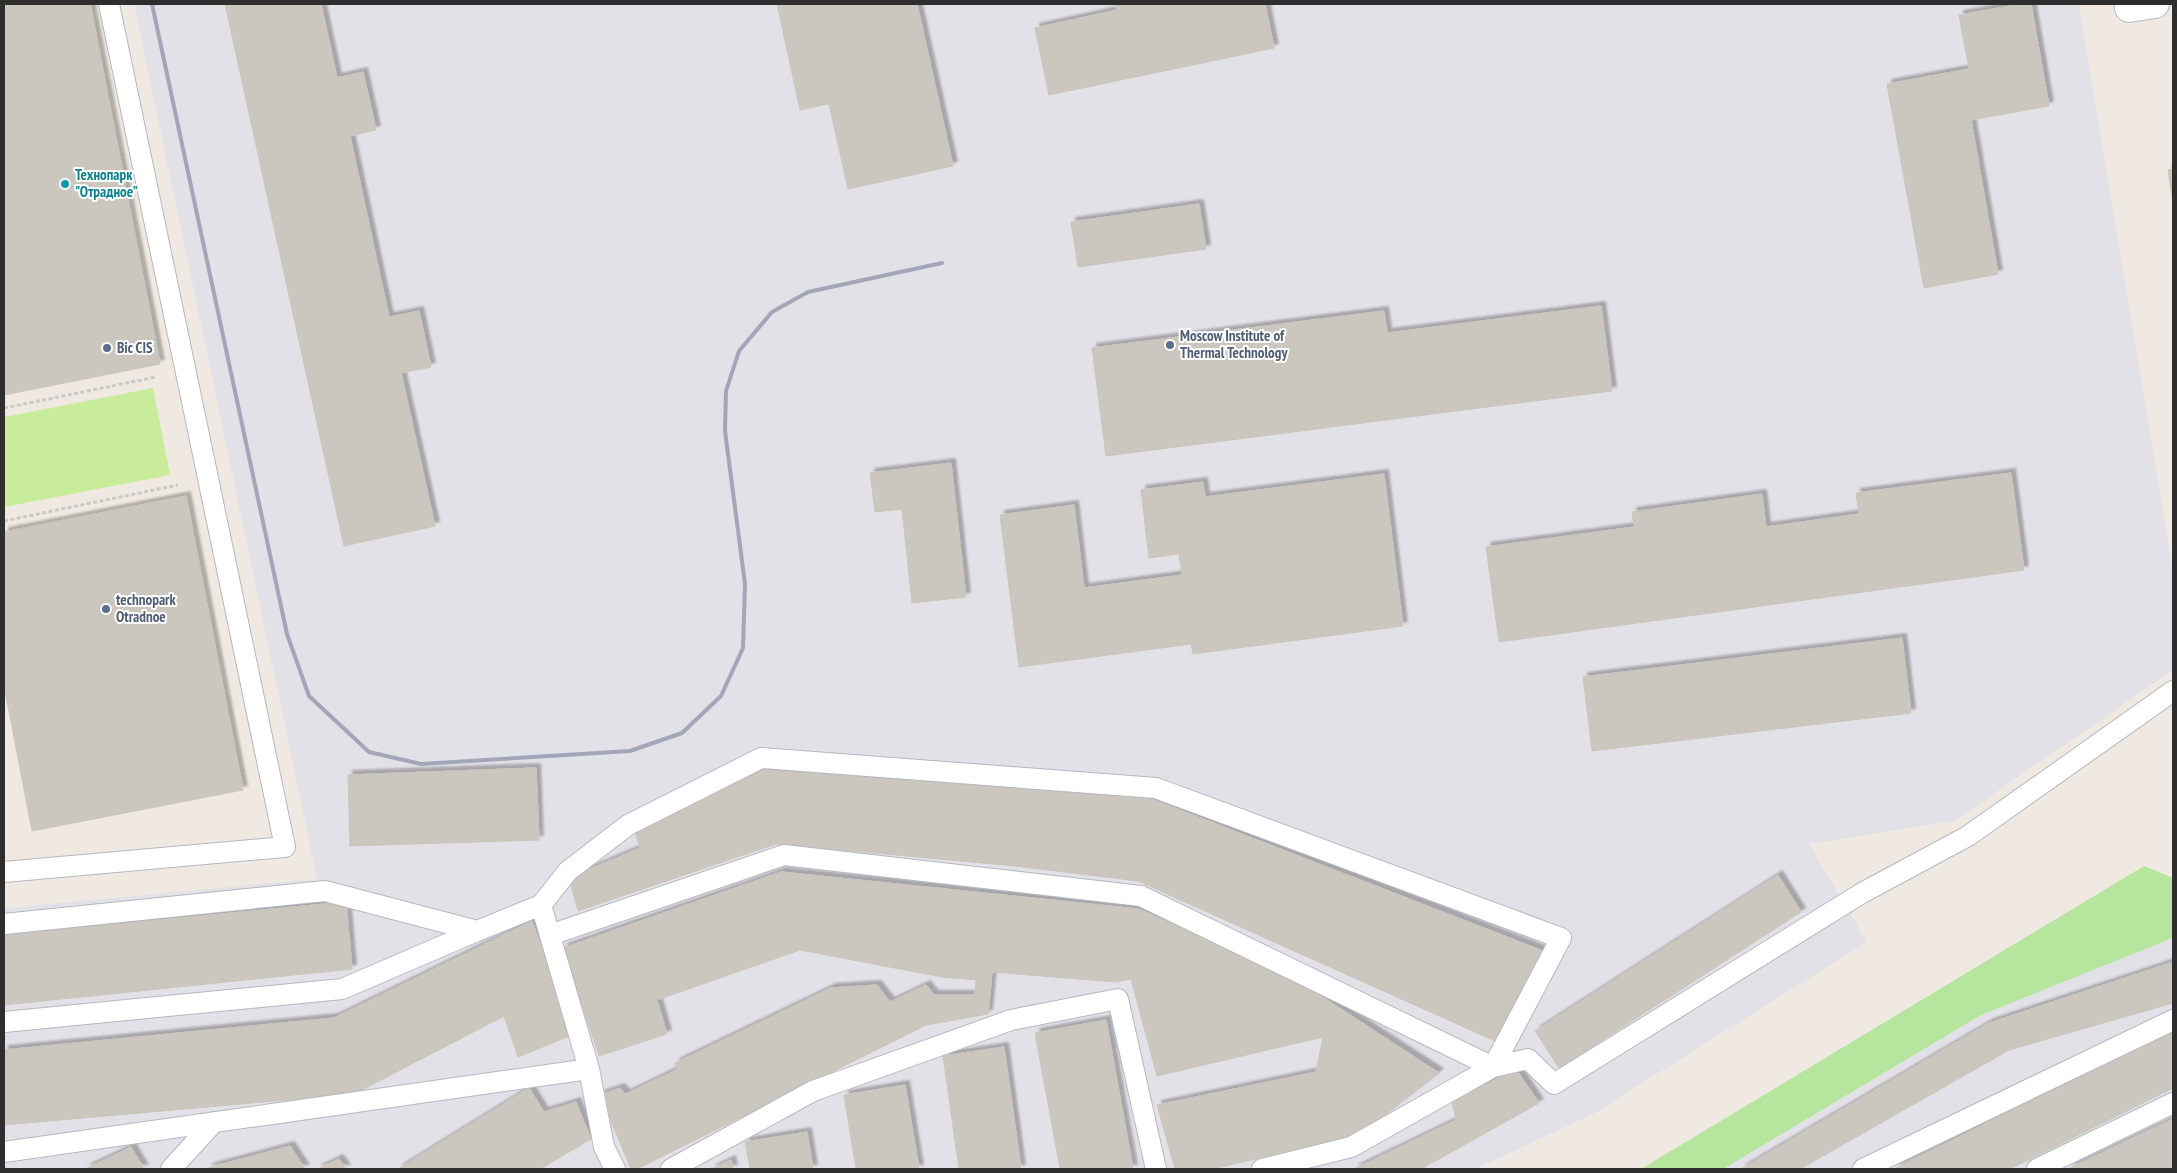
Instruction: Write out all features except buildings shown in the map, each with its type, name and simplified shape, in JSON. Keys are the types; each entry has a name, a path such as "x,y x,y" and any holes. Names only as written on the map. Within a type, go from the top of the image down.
{"lane":[{"path":"4,872 286,847 109,4"},
{"path":"1262,1169 1352,1147 1493,1067 1528,1059 1554,1084 1862,893 1968,836 2173,692"},
{"path":"4,1022 342,988 541,905 568,871 628,825 761,758 1156,788 1561,938 1493,1067"},
{"path":"550,935 784,856 1142,896 1493,1067"},
{"path":"4,924 325,891 477,931"},
{"path":"541,905 589,1068 604,1147 616,1169"},
{"path":"671,1169 813,1092 1011,1020 1118,999 1156,1169"},
{"path":"1863,1169 2173,1020"},
{"path":"4,1152 589,1068"},
{"path":"2037,1169 2173,1103"},
{"path":"171,1169 214,1122"}],"path":[{"path":"4,408 186,371"},
{"path":"4,521 208,479"}],"shaded area":[{"name":"Moscow Institute of Thermal Technology","path":"134,4 2079,4 2173,572 2173,670 1954,821 1809,844 1867,942 1593,1114 1475,1169 4,1169 4,908 317,879"},
{"path":"2173,938 2173,1169 1723,1169 1981,1015"}],"green space":[{"path":"153,388 170,475 4,507 4,417"},
{"path":"2144,866 2173,878 2173,938 1981,1015 1723,1169 1641,1169"}],"railway":[{"path":"152,4 287,634 309,696 369,752 421,764 630,751 682,733 721,696 743,648 745,584 725,431 726,391 739,351 772,312 808,292 942,263"}],"place":[{"name":"Технопарк \"Отрадное\"","path":"65,184"},
{"name":"Moscow Institute of Thermal Technology","path":"1170,345"},
{"name":"Bic CIS","path":"107,348"},
{"name":"technopark Otradnoe","path":"106,609"}]}
